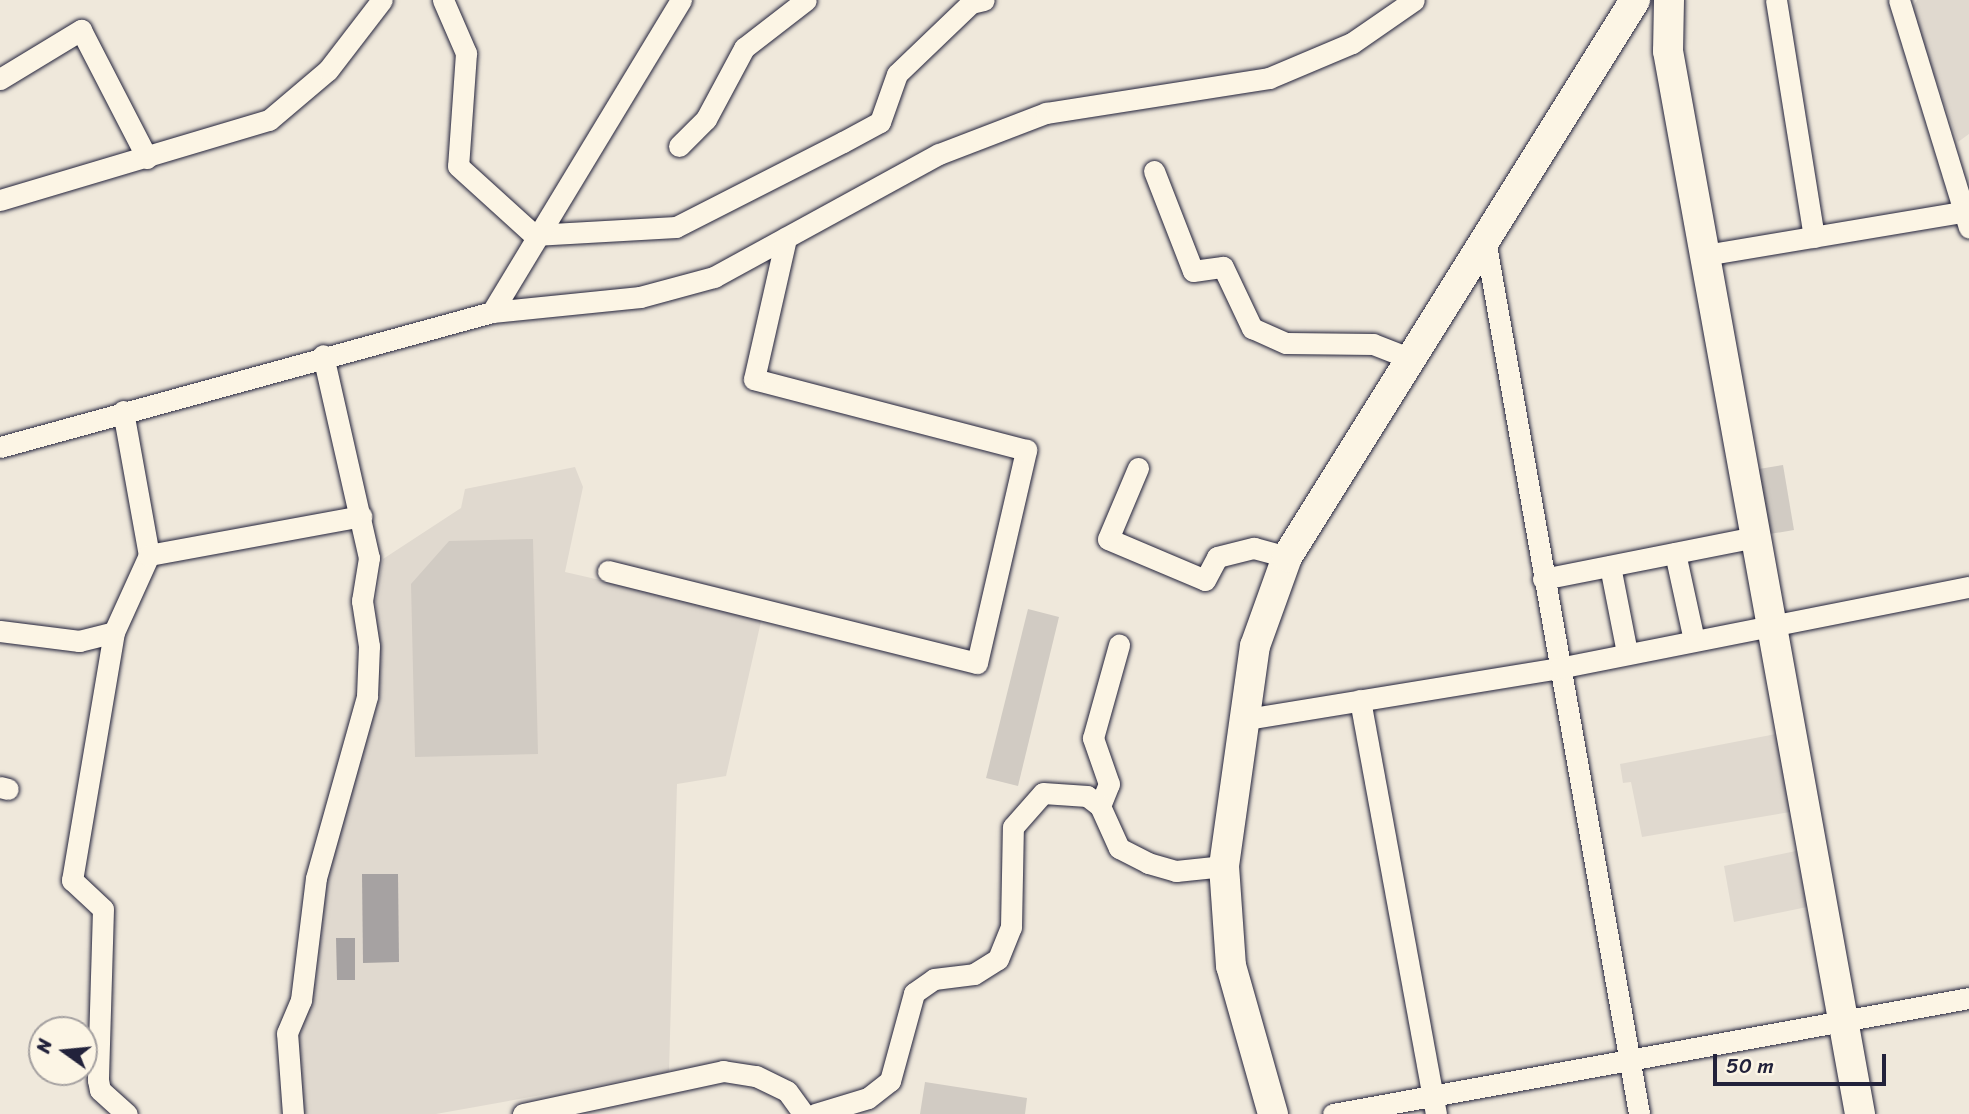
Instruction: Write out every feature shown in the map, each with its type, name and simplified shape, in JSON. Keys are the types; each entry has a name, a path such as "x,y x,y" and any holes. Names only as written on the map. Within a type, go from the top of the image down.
{"street":[{"path":"0,200 269,120 328,70 382,0"},
{"path":"443,0 466,53 458,166 534,235 676,227 843,142 880,122 897,74 971,3 984,0"},
{"path":"492,312 534,235 681,0"},
{"path":"678,146 706,120 744,48 806,0"},
{"path":"1273,1114 1231,966 1224,866 1241,720 1255,646 1287,557 1486,245 1635,0"},
{"path":"1669,0 1668,51 1860,1114"},
{"path":"1776,0 1814,237"},
{"path":"1705,255 1814,237 1966,219 1899,0"},
{"path":"0,447 323,355 492,312 640,297 714,277 939,154 1046,113 1269,78 1352,43 1410,1"},
{"path":"0,79 81,30 147,158"},
{"path":"1154,171 1193,271 1223,267 1251,328 1286,343 1373,344 1414,360"},
{"path":"608,571 977,663 1026,450 754,379 786,238"},
{"path":"1486,245 1640,1114"},
{"path":"293,1114 287,1033 301,1000 316,878 367,696 362,601 369,558 323,355"},
{"path":"123,411 149,555 114,632 72,880 103,909 98,1080 100,1090 127,1114"},
{"path":"1138,468 1108,540 1205,580 1217,556 1254,548 1287,557"},
{"path":"149,555 361,516"},
{"path":"1544,579 1756,537"},
{"path":"1675,553 1694,640"},
{"path":"1610,566 1627,653"},
{"path":"1241,720 1559,668 1773,623 1969,587"},
{"path":"0,631 79,642 114,632"},
{"path":"1100,806 1109,784 1093,738 1119,645"},
{"path":"1360,701 1434,1105"},
{"path":"815,1114 868,1098 890,1081 914,993 934,979 974,974 998,959 1011,927 1013,827 1027,805 1043,793 1070,791 1100,806 1119,848 1148,863 1176,871 1224,866"},
{"path":"1333,1114 1434,1105 1630,1061 1969,998"},
{"path":"523,1114 723,1071 756,1076 787,1091 804,1114"}],"shaded area":[{"path":"1917,0 1969,0 1969,134 1958,142 1911,9"},
{"path":"1783,465 1794,530 1764,535 1753,470"},
{"path":"575,467 583,487 565,572 762,617 726,776 677,784 669,1072 436,1114 300,1114 291,1031 316,981 327,876 379,698 376,600 383,559 461,508 465,489"},
{"path":"533,539 538,754 415,757 411,584 449,541"},
{"path":"1028,609 1059,617 1018,786 986,778"},
{"path":"1776,734 1790,812 1642,837 1631,782 1623,783 1620,764"},
{"path":"1796,851 1807,907 1734,922 1724,866"},
{"path":"362,874 398,874 399,962 363,963"},
{"path":"336,938 355,938 355,980 337,980"},
{"path":"925,1082 1027,1098 1025,1114 920,1114"}]}
